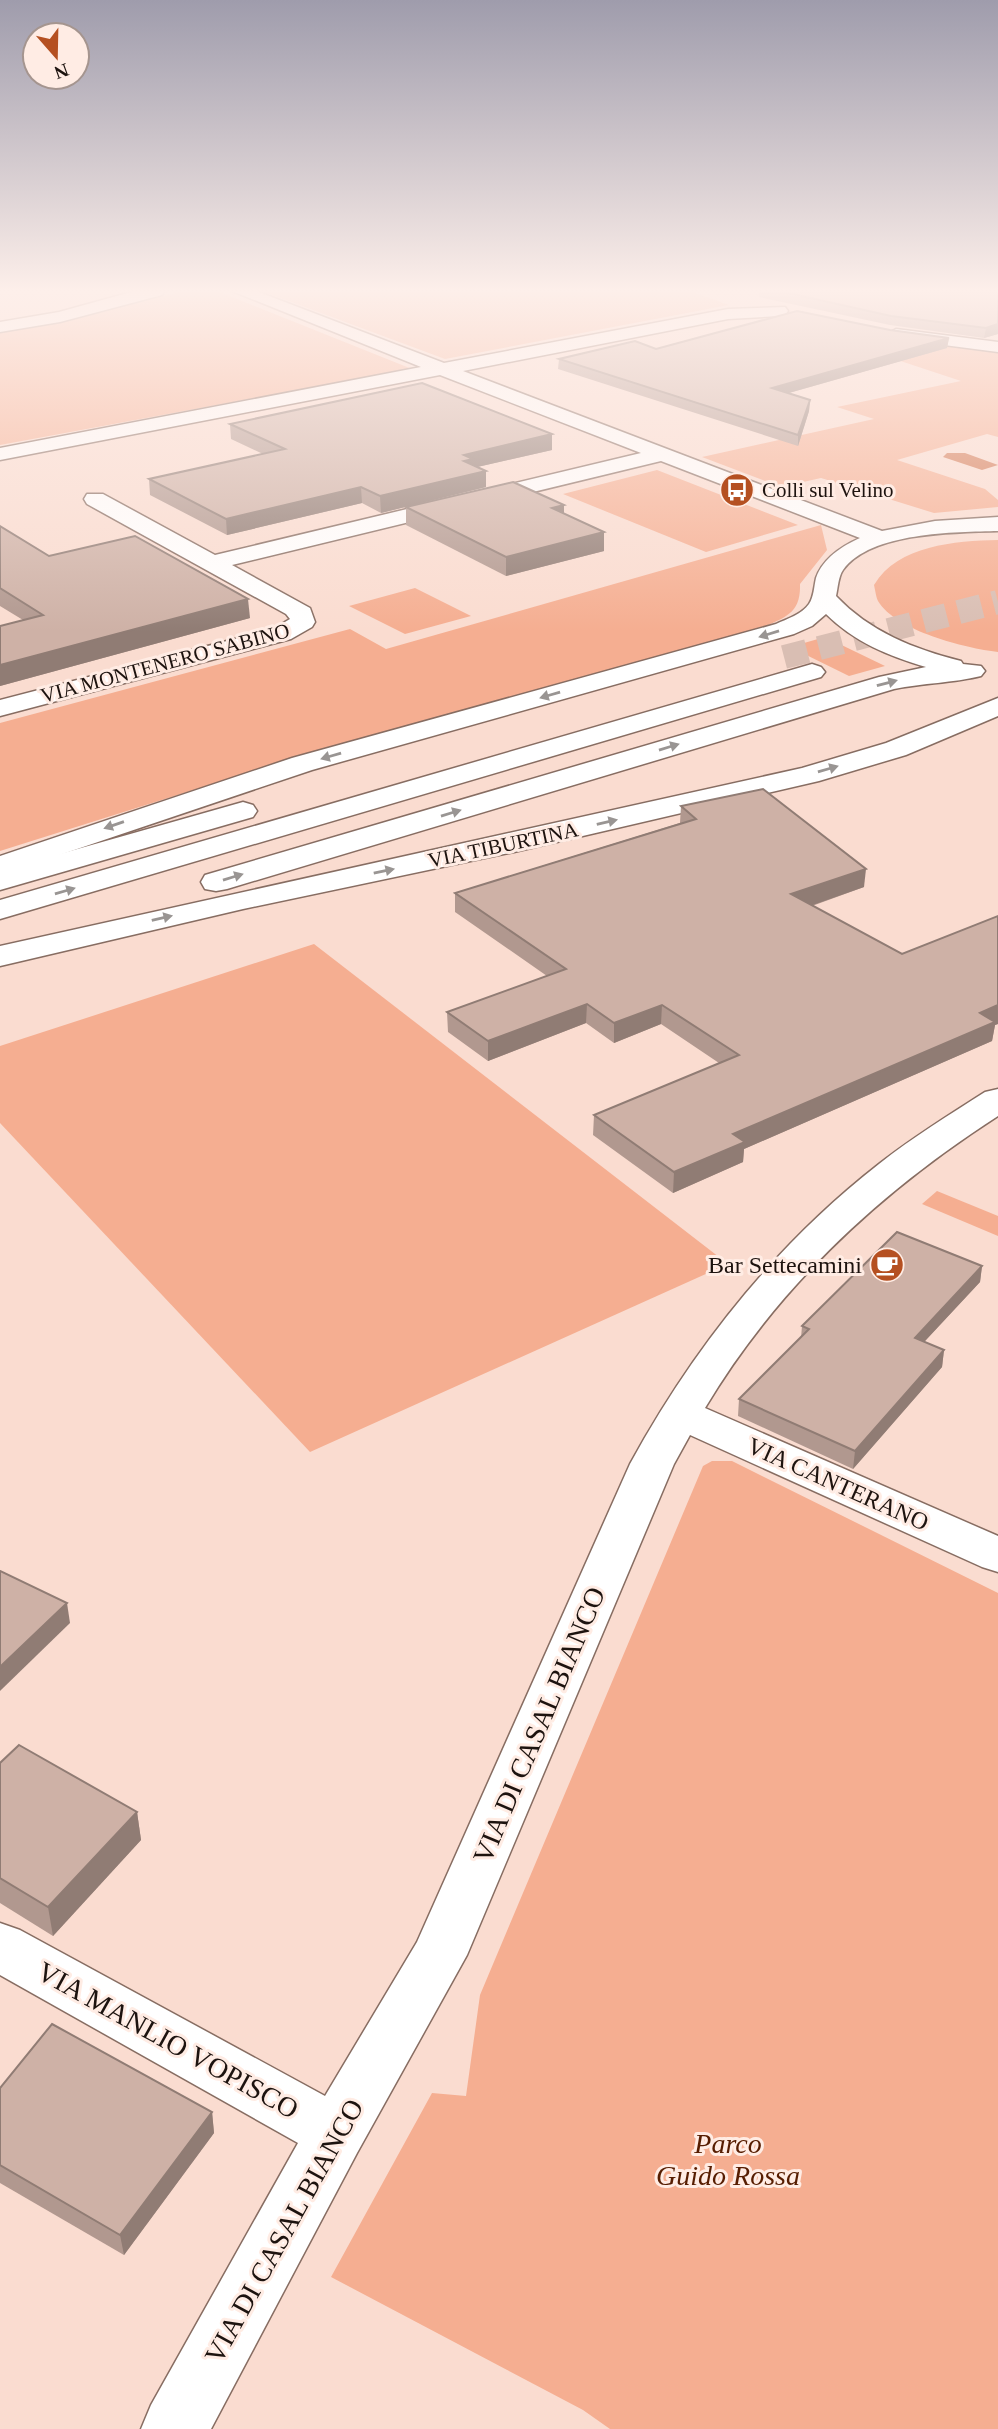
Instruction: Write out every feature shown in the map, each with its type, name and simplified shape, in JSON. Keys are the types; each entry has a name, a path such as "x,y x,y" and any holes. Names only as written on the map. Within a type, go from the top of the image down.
{"street":[{"path":"0,454 259,404"},
{"path":"534,404 880,538"},
{"path":"212,564 662,454"},
{"name":"VIA MONTENERO SABINO","path":"0,708 282,634 303,622 300,613 295,609 95,499"},
{"path":"0,866 104,828 302,764 785,629 812,614 824,598 829,573 837,562 858,548 880,538 924,530 998,524"},
{"name":"VIA TIBURTINA","path":"824,598 848,623 879,642 919,657 985,673"},
{"path":"0,881 784,657"},
{"path":"0,910 812,672"},
{"name":"VIA TIBURTINA","path":"0,934 208,885 888,683 923,675 985,673"},
{"name":"VIA TIBURTINA","path":"0,956 809,775 905,746 998,706"},
{"name":"VIA DI CASAL BIANCO","path":"175,2429 336,2133 439,1955 652,1464 679,1413 760,1301 826,1230 893,1171 998,1100"},
{"name":"VIA CANTERANO","path":"679,1413 998,1555"},
{"name":"VIA MANLIO VOPISCO","path":"0,1947 336,2133"}],"green space":[{"path":"0,404 220,404 0,445"},
{"path":"850,404 998,404 998,437 987,434 897,460 985,489 998,500 998,507 934,513 821,478 781,487 702,457 874,419 837,407"},
{"path":"657,470 798,525 706,552 563,494"},
{"path":"821,525 827,550 800,584 800,594 794,609 783,618 760,629 279,763 0,851 0,723 350,629 386,649"},
{"path":"998,540 998,652 968,647 915,629 887,612 878,601 874,585 897,561 912,553 946,544"},
{"path":"415,588 471,616 405,634 349,606"},
{"path":"825,637 885,666 849,676 790,647"},
{"path":"314,944 728,1264 310,1452 0,1123 0,1046"},
{"path":"937,1191 998,1216 998,1236 922,1204"},
{"name":"Parco Guido Rossa","path":"712,1461 732,1461 998,1593 998,2429 610,2429 583,2410 331,2277 432,2093 466,2096 480,1995 703,1466"}],"shaded area":[{"path":"947,453 965,453 998,465 982,470 943,457"}],"building":[{"path":"322,404 476,404 552,434 464,455 473,459 464,461 486,471 380,496 361,487 226,519 149,479 285,449 230,424"},
{"path":"702,404 809,404 798,435"},
{"path":"513,482 564,505 552,508 604,532 506,557 406,507"},
{"path":"0,526 49,556 135,536 248,599 0,665 0,626 43,615 0,588"},
{"path":"763,789 866,869 791,894 902,954 998,916 998,1005 980,1013 995,1022 733,1134 745,1142 674,1172 594,1115 739,1055 662,1005 614,1023 587,1004 488,1041 447,1012 566,969 455,893 696,819 681,806"},
{"path":"897,1232 982,1266 915,1338 944,1350 855,1451 739,1399 809,1329 802,1326"},
{"path":"0,1571 67,1603 0,1667"},
{"path":"19,1745 137,1812 48,1907 0,1878 0,1763"},
{"path":"52,2024 212,2112 120,2235 0,2165 0,2088"}],"tunnel":[{"path":"784,657 998,602"}],"place":[{"name":"Colli sul Velino","path":"737,490"},
{"name":"Bar Settecamini","path":"887,1265"}]}
